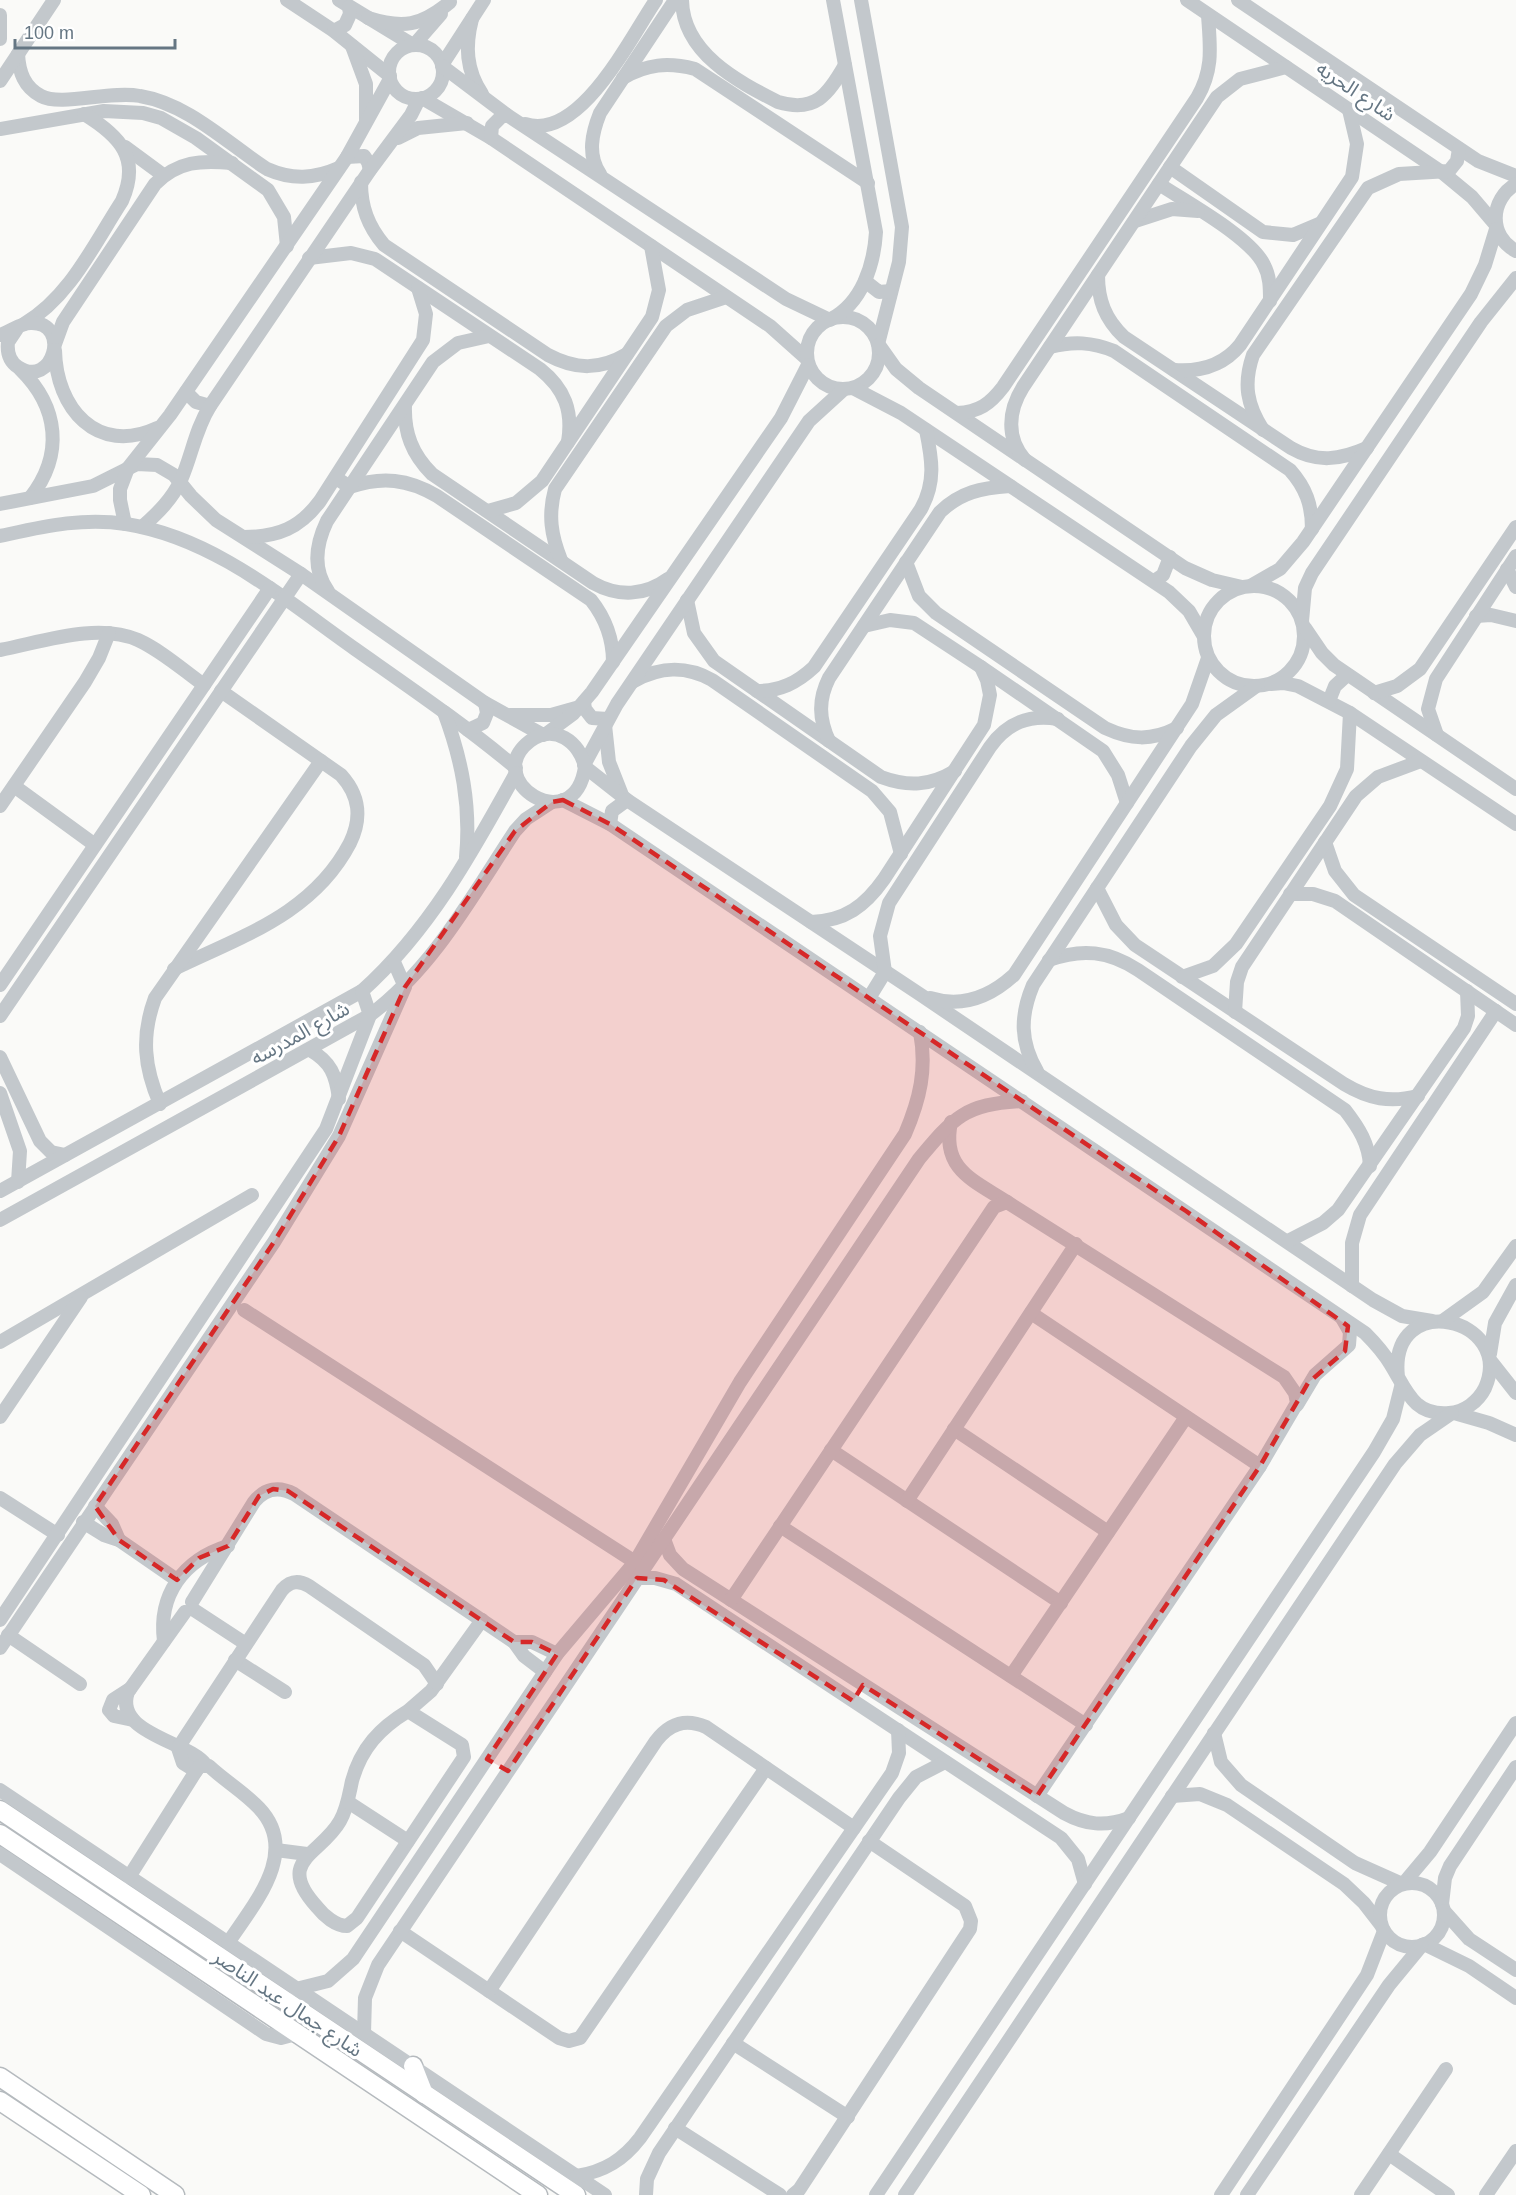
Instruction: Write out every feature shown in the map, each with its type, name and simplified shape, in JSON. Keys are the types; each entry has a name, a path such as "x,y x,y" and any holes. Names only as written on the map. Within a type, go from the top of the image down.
{"main road":[{"path":"7,1815 34,1813"},
{"name":"شارع جمال عبد الناصر","path":"7,1815 576,2195"},
{"name":"شارع جمال عبد الناصر","path":"0,1834 296,2034 391,2094 538,2195"},
{"path":"251,1978 273,1973"},
{"path":"413,2066 424,2094"},
{"path":"0,2077 175,2195"},
{"path":"0,2101 141,2195"},
{"path":"95,2164 107,2160 107,2148"},
{"path":"125,2184 123,2178 126,2172 138,2169"}],"street":[{"path":"0,81 54,0"},
{"path":"287,0 351,44 390,78 401,94 421,98 491,138 784,336 808,362 822,383 848,389 885,404 1154,582 1190,611 1203,634 1208,658 1222,676 1243,686 1255,687 1283,683 1298,686 1329,701 1516,824"},
{"path":"142,527 164,507 180,483 195,435 210,406 309,258 421,98 439,86 442,65 484,0"},
{"path":"520,123 534,127 562,121 585,104 656,0"},
{"path":"601,176 595,166 592,153 594,133 600,113 675,0"},
{"path":"682,0 689,32 705,55 766,96 790,106 817,101 828,93 845,65"},
{"path":"516,770 524,746 544,734 583,704 614,662 781,418 808,362 812,336 850,304 865,281 875,248 876,232 833,0"},
{"path":"557,801 579,787 584,766 607,721 801,432 819,410 848,389 869,379 875,371 880,354 878,344 901,245 900,210 861,0"},
{"name":"شارع الحريه","path":"1187,0 1443,173 1472,197 1496,226 1503,241 1516,251"},
{"name":"شارع الحريه","path":"1238,0 1460,149 1494,169 1516,176"},
{"path":"368,18 389,25 412,24 432,16 450,1"},
{"path":"125,524 120,489 128,468 186,392 343,163 366,127 390,78 393,58 402,50 414,45 450,1"},
{"path":"334,31 345,26 350,14 344,4"},
{"path":"344,4 414,45 432,50 442,65 507,115 786,299 831,319 841,317 860,321 874,335 887,358 907,379 1024,460 1198,575 1247,586 1265,587 1283,595 1297,609 1322,653 1347,675 1516,789"},
{"path":"0,15 0,39"},
{"path":"957,413 977,410 988,405 1003,387 1203,88 1211,60 1208,15"},
{"path":"472,19 467,52 476,84 485,98"},
{"path":"839,31 864,24"},
{"path":"351,44 361,63 366,84 366,127"},
{"path":"18,54 21,74 31,90 42,97 55,101 125,94 167,104 193,117 262,175 285,217 286,246"},
{"path":"695,69 696,60 705,55"},
{"path":"623,78 651,66 681,65 695,69 868,183"},
{"path":"1024,460 1016,450 1012,437 1012,409 1017,397 1133,222 1217,97 1240,79 1286,67"},
{"path":"1203,88 1214,91 1217,97"},
{"path":"68,100 63,110 68,118"},
{"path":"585,104 590,112 600,113"},
{"path":"0,129 84,114 123,110 162,118 233,163 262,175 303,178 325,174 343,163 364,156 370,170"},
{"path":"1174,370 1194,370 1214,366 1225,359 1240,345 1270,301 1352,177 1357,144 1349,110"},
{"path":"84,114 99,123 121,144 163,175"},
{"path":"491,138 492,126 501,117 507,115"},
{"path":"391,143 418,128 467,123"},
{"path":"30,498 46,474 51,459 52,426 41,394 8,354 8,342 21,326 37,316 60,295 122,201 129,187 130,172 128,157 121,144"},
{"path":"1263,430 1248,401 1246,385 1253,355 1368,188 1399,174 1421,171 1443,173 1454,167 1460,149"},
{"path":"0,361 30,371 42,369 51,361 63,322 137,210 163,175 185,163 197,161 233,163"},
{"path":"1170,167 1263,231 1293,235 1321,224"},
{"path":"1352,177 1360,178 1368,188"},
{"path":"361,182 364,210 369,224 384,245 563,363 590,367 609,363 627,354"},
{"path":"1159,184 1248,244 1256,253 1268,275 1270,301"},
{"path":"1203,634 1205,621 1219,599 1280,569 1303,542 1462,309 1485,265 1496,226 1495,211 1500,198 1516,184"},
{"path":"122,201 130,202 137,210"},
{"path":"1133,222 1145,216 1172,209 1199,211"},
{"path":"375,260 375,250 384,245"},
{"path":"488,511 516,503 542,481 652,316 659,290 651,246"},
{"path":"309,258 351,253 375,260 553,379 567,402 570,415 568,442"},
{"path":"1098,275 1099,295 1106,315 1124,337 1263,430 1313,459 1341,458 1367,448"},
{"path":"1269,684 1280,679 1298,661 1302,650 1305,588 1323,555 1481,322 1516,278"},
{"path":"865,281 879,292 891,291"},
{"path":"243,537 274,535 300,523 320,501 418,353 426,321 418,288"},
{"path":"561,560 551,531 550,517 555,489 666,326 687,310 726,297"},
{"path":"1462,309 1476,312 1481,322"},
{"path":"652,316 663,316 666,326"},
{"path":"0,335 31,323 45,327 54,338 57,372 64,394 80,419 92,428 123,436 139,435 162,426"},
{"path":"333,597 321,577 317,552 320,536 327,521 433,362 458,343 489,336"},
{"path":"1114,351 1115,343 1124,337"},
{"path":"1050,347 1069,343 1089,343 1114,351 1290,470 1305,491 1312,516 1312,529"},
{"path":"1240,345 1243,355 1253,355"},
{"path":"418,353 429,356 433,362"},
{"path":"553,379 562,374 563,363"},
{"path":"1003,387 1008,394 1017,397"},
{"path":"186,392 196,402 210,406"},
{"path":"405,405 407,436 421,463 432,474 601,587 615,592 645,591 672,576"},
{"path":"781,418 794,421 801,432"},
{"path":"757,691 788,686 814,667 925,501 933,474 926,430"},
{"path":"1281,464 1290,459 1291,448"},
{"path":"0,504 93,486 108,481 137,464 166,468 203,509 243,537 301,574 501,713 544,734 567,738 582,754 584,766 625,799 921,994 1352,1286 1402,1316 1454,1321 1473,1330 1486,1346 1490,1358 1516,1394"},
{"path":"422,488 423,478 432,474"},
{"path":"336,478 350,487 379,480 393,480 422,488 591,600 608,629 614,662"},
{"path":"542,481 548,489 555,489"},
{"path":"830,741 824,729 820,710 823,690 940,512 964,494 978,489 1010,486"},
{"path":"925,501 935,504 940,512"},
{"path":"0,536 87,521 142,527 206,549 270,588 468,730 516,770 524,791 542,801 557,801 610,824 1341,1317 1375,1342 1414,1403 1431,1412 1453,1413 1489,1423 1516,1435"},
{"path":"1374,693 1397,686 1410,679 1428,658 1516,527"},
{"path":"1303,542 1308,551 1323,555"},
{"path":"1438,736 1428,709 1430,694 1442,667 1516,556"},
{"path":"1154,582 1164,575 1170,557"},
{"path":"906,562 913,585 926,605 1105,728 1134,738 1156,736 1180,723 1194,719 1203,730"},
{"path":"1507,569 1516,587"},
{"path":"0,1016 301,574"},
{"path":"591,600 599,597 601,587"},
{"path":"0,985 270,588"},
{"path":"687,600 694,633 714,661 881,777 896,782 928,783 955,771"},
{"path":"914,623 916,614 926,605"},
{"path":"1476,616 1491,615 1516,621"},
{"path":"864,626 890,620 914,623 981,667 1095,744 1114,769 1127,803"},
{"path":"0,806 93,670 109,633"},
{"path":"0,650 88,634 123,635 150,647 204,685"},
{"path":"921,994 941,1001 962,1002 982,997 1001,987 1014,975 1180,723 1199,689 1208,658"},
{"path":"1428,658 1432,668 1442,667"},
{"path":"704,675 705,666 714,661"},
{"path":"814,667 820,675 829,678"},
{"path":"811,922 838,919 851,913 873,895 901,854 976,739 989,710 987,680 981,667"},
{"path":"632,682 649,673 667,669 686,670 704,675 872,791 890,812 901,854"},
{"path":"1329,701 1335,686 1347,675"},
{"path":"1038,1073 1023,1039 1022,1020 1033,985 1203,730 1228,705 1255,687"},
{"path":"174,969 302,903 328,877 356,831 358,805 349,784 321,761 221,691"},
{"path":"468,730 483,723 487,714 485,703"},
{"path":"501,713 542,716 583,704"},
{"path":"583,704 592,718 607,721"},
{"path":"444,712 463,772 468,820 466,860"},
{"path":"1182,977 1213,966 1236,944 1342,785 1350,752 1350,713"},
{"path":"869,998 885,972 880,936 886,911 898,888 990,747 1008,728 1019,721 1039,717 1058,719"},
{"path":"607,721 609,762 625,799"},
{"path":"1095,744 1102,738 1105,728"},
{"path":"976,739 987,741 990,747"},
{"path":"160,1104 147,1071 145,1035 155,998 321,761"},
{"path":"1235,1012 1237,982 1250,954 1356,796 1377,777 1421,761"},
{"name":"شارع المدرسه","path":"0,1191 362,990 394,962 425,924 466,860 516,770"},
{"path":"872,791 880,784 881,777"},
{"path":"1342,785 1351,788 1356,796"},
{"path":"14,786 96,845"},
{"path":"610,824 612,811 625,799"},
{"name":"شارع المدرسه","path":"0,1220 370,1015 405,987 439,945 525,819 557,801"},
{"path":"1325,842 1335,871 1354,895 1516,1005"},
{"path":"884,879 890,885 898,888"},
{"path":"1097,888 1112,919 1135,945 1344,1084 1372,1098 1387,1100 1418,1096"},
{"path":"1290,894 1324,897 1345,907 1516,1025"},
{"path":"1345,907 1343,902 1346,897 1354,895"},
{"path":"1236,944 1239,955 1250,954"},
{"path":"1125,961 1125,953 1135,945"},
{"path":"1049,960 1080,952 1095,952 1125,961 1333,1100 1350,1117 1364,1137 1369,1152 1366,1185 1377,1188"},
{"path":"0,1648 82,1522 274,1242 339,1136 405,987 394,962"},
{"path":"1014,975 1021,984 1033,985"},
{"path":"0,1620 326,1129 370,1015 362,990"},
{"path":"1288,1241 1323,1223 1338,1210 1366,1172 1464,1028 1468,1016 1467,991"},
{"path":"1352,1286 1350,1257 1360,1215 1496,1011"},
{"path":"296,1989 313,1987 342,1971 557,1654 634,1563 740,1382 898,1146 916,1108 922,1082 925,1055 920,1032"},
{"path":"310,1050 329,1063 334,1071 339,1100"},
{"path":"0,1057 40,1141 51,1152 65,1155"},
{"path":"1333,1100 1342,1097 1344,1084"},
{"path":"0,1093 20,1151 18,1182"},
{"path":"364,2033 365,1998 370,1981 400,1931 919,1159 951,1122 981,1106 1022,1101"},
{"path":"951,1122 948,1142 959,1170 1284,1377 1295,1393 1295,1409"},
{"path":"898,1146 910,1149 919,1159"},
{"path":"0,1342 252,1195"},
{"path":"731,1600 990,1213 1006,1202"},
{"path":"907,1501 1076,1244"},
{"path":"876,2195 1383,1437 1392,1419 1400,1382 1398,1356 1407,1338 1424,1325 1439,1321 1471,1303 1502,1266 1516,1245"},
{"path":"1502,1266 1516,1278"},
{"path":"905,2195 1395,1464 1420,1435 1479,1398 1489,1380 1495,1323 1516,1285"},
{"path":"0,1417 83,1294"},
{"path":"213,1302 227,1310"},
{"path":"244,1310 634,1563"},
{"path":"1031,1313 1260,1466"},
{"path":"1037,1796 1260,1466 1315,1375 1348,1345 1350,1332 1341,1317"},
{"path":"740,1382 760,1395"},
{"path":"1011,1676 1186,1417"},
{"path":"954,1429 1108,1532"},
{"path":"831,1450 1061,1602"},
{"path":"228,1943 269,1880 274,1867 276,1850 271,1828 260,1809 201,1768 183,1763 178,1748 133,1720 125,1704 132,1687 189,1607 259,1496 273,1489 288,1491 514,1642 530,1662 545,1672"},
{"path":"0,1498 58,1535"},
{"path":"95,1506 112,1524 119,1540"},
{"path":"82,1522 104,1535 119,1540 177,1580"},
{"path":"780,1526 1086,1725"},
{"path":"664,1539 670,1556 682,1569 1064,1813 1082,1822 1103,1825 1129,1818"},
{"path":"164,1641 163,1617 170,1593 177,1580 199,1558 228,1546"},
{"path":"672,1583 675,1572 682,1569"},
{"path":"637,1578 655,1578 672,1583 1050,1831 1074,1853 1083,1871 1085,1884"},
{"path":"178,1748 282,1590 298,1582 309,1586 424,1665 446,1671"},
{"path":"170,1593 246,1644"},
{"path":"408,1711 462,1745 465,1754 357,1918 347,1926 340,1925 327,1917 308,1898 302,1886 300,1872 307,1854 334,1830 348,1802 356,1769 370,1742 380,1731 425,1698 482,1620"},
{"path":"1258,1624 1278,1638"},
{"path":"8,1635 80,1684"},
{"path":"514,1642 532,1642 557,1654"},
{"path":"236,1660 285,1692"},
{"path":"424,1665 437,1684"},
{"path":"853,1701 863,1685"},
{"path":"489,1991 663,1732 680,1723 698,1724 854,1828"},
{"path":"1221,2195 1367,1975 1383,1928 1382,1904 1390,1892 1403,1884 1422,1863 1516,1723"},
{"path":"577,2176 605,2169 617,2162 640,2138 892,1773 899,1753 898,1731"},
{"path":"1214,1733 1221,1762 1241,1785 1355,1863 1403,1884 1424,1885 1435,1893 1443,1908 1469,1939 1516,1970"},
{"path":"487,1758 508,1771"},
{"path":"646,2195 647,2179 658,2153 869,1841 909,1785 925,1771 945,1762"},
{"path":"1486,1767 1507,1781"},
{"path":"1247,2195 1389,1985 1423,1944 1441,1927 1445,1878 1450,1866 1516,1767"},
{"path":"129,1877 201,1768"},
{"path":"400,1931 559,2038 568,2041 580,2038 766,1768"},
{"path":"892,1773 903,1775 909,1785"},
{"path":"0,1790 605,2195"},
{"path":"1172,1796 1200,1794 1227,1805 1344,1884 1401,1945 1423,1944 1469,1966 1516,1998"},
{"path":"348,1802 408,1841"},
{"path":"1050,1831 1061,1826 1064,1813"},
{"path":"793,2195 799,2190 848,2117 966,1936 971,1921 966,1906 869,1841"},
{"path":"276,1850 307,1854"},
{"path":"0,1854 266,2034 281,2038 296,2034"},
{"path":"274,1867 300,1872"},
{"path":"796,1912 814,1924"},
{"path":"367,1937 368,1945 373,1951 381,1953 388,1950"},
{"path":"1044,1943 1064,1957"},
{"path":"1334,2027 1352,2039"},
{"path":"733,2043 848,2117"},
{"path":"1361,2195 1446,2069"},
{"path":"675,2128 780,2195"},
{"path":"640,2138 639,2146 643,2154 651,2156 658,2153"},
{"path":"1486,2195 1516,2151"},
{"path":"1389,2154 1448,2195"}],"highlighted area":[{"path":"563,800 610,824 1186,1211 1348,1326 1345,1351 1308,1383 1260,1466 1037,1796 863,1685 853,1701 664,1580 637,1578 508,1771 487,1759 557,1654 532,1642 514,1642 288,1491 273,1489 259,1496 228,1546 199,1558 177,1580 119,1540 95,1506 274,1242 339,1136 405,987 515,831 552,802"}]}
